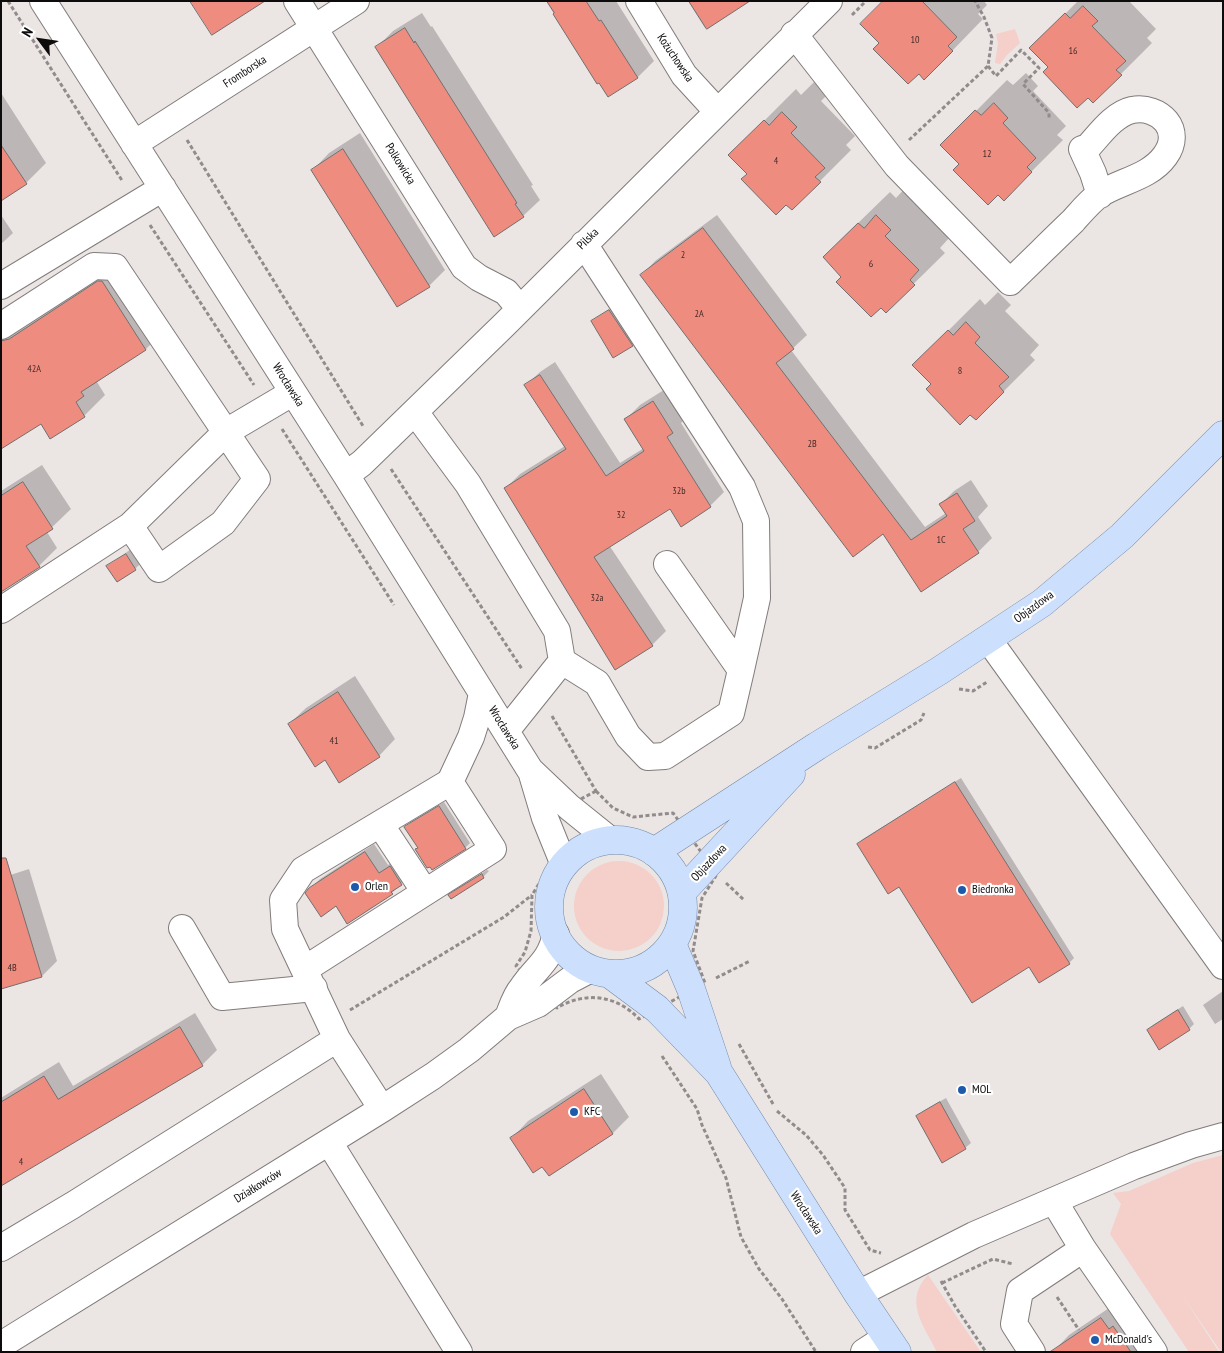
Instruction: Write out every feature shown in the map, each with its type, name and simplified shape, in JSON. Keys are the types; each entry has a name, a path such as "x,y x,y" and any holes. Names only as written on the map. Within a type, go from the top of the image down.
{"main road":[{"name":"Objazdowa","path":"654,852 1042,603 1122,536 1223,435"},
{"name":"Objazdowa","path":"682,892 716,868 817,746"},
{"path":"610,840 633,842 654,852 667,862 676,876 682,892 684,910 680,928 672,944 660,958 646,968 628,973 601,972 574,959 560,944 552,924 550,902 554,882 564,865 585,848 610,840"},
{"name":"Wrocławska","path":"672,944 705,985 719,1073"},
{"name":"Wrocławska","path":"601,972 657,1009 719,1073 858,1294 892,1344"}],"street":[{"name":"Wrocławska","path":"43,1 346,475 530,770 545,818 564,865"},
{"name":"Polkowicka","path":"297,1 464,267 479,278 506,292 520,309"},
{"name":"Fromborska","path":"134,144 356,1"},
{"name":"Kożuchowska","path":"639,1 684,75 717,112"},
{"name":"Pilska","path":"346,475 362,463 520,309 829,1"},
{"path":"794,34 890,157 1010,282 1100,195"},
{"path":"1,286 163,188"},
{"path":"562,661 597,683 628,736 648,757 666,756 731,713 757,598 756,521 742,487 584,244"},
{"path":"1,326 94,266 116,266 257,479 223,523 159,569 130,526"},
{"path":"1,610 130,526 226,432 292,393"},
{"path":"415,412 468,484 557,631 562,661 506,731"},
{"path":"667,564 741,670"},
{"path":"988,639 1223,966"},
{"path":"382,1109 337,1039 285,929 283,900 303,870 450,782 471,737 482,693"},
{"name":"Wrocławska","path":"530,770 569,807 610,840"},
{"path":"182,928 222,997 309,979 425,892 493,849 450,782"},
{"path":"380,824 425,892"},
{"name":"Działkowców","path":"1,1345 382,1109 469,1050 508,1017 538,1004 537,988 553,948 556,934"},
{"name":"Działkowców","path":"537,988 601,972"},
{"path":"1,1248 73,1205 337,1039"},
{"path":"858,1294 974,1235 1134,1166 1223,1136"},
{"path":"329,1142 459,1352"},
{"path":"1054,1201 1083,1249 1154,1352"},
{"path":"1032,1352 1014,1324 1020,1291 1083,1249"},
{"path":"1117,1298 1120,1322 1138,1352"},
{"path":"864,1352 892,1344"}],"path":[{"path":"890,157 988,66 992,38 984,17 974,1"},
{"path":"988,66 996,76 1021,50 1040,68 1023,84 1049,112 1049,119"},
{"path":"953,688 973,691 1009,668"},
{"path":"860,745 875,748 922,720 925,712"},
{"path":"744,900 685,831 673,813 633,817 612,808 596,791 536,823 551,846 550,866 532,895 531,932 525,952 516,966 557,1008 565,1003 585,997 604,998 622,1005 639,1020 750,961"},
{"path":"705,985 693,951 702,898 716,868"},
{"path":"739,1043 778,1113 806,1135 823,1155 845,1188 844,1210 870,1250 884,1253"},
{"path":"660,1052 697,1110 726,1178 741,1237 759,1269 782,1299 816,1352"},
{"path":"928,1258 955,1306 986,1352"},
{"path":"942,1283 993,1259 1020,1265"},
{"path":"1053,1291 1079,1330"}],"shaded area":[{"path":"1015,29 1020,43 1000,64 995,63 998,43 996,34"},
{"path":"619,861 636,864 651,874 661,889 664,906 661,923 651,938 636,948 619,951 602,948 587,938 577,923 574,906 577,889 587,874 602,864"},
{"path":"1223,1155 1223,1352 1221,1352 1182,1295 1219,1352 1189,1352 1110,1234 1121,1204 1113,1193 1129,1191 1193,1163"},
{"path":"928,1275 981,1352 937,1352 918,1314 916,1304 917,1294"}],"building":[{"path":"190,1 265,1 212,35"},
{"path":"547,1 586,1 599,21 601,20 638,78 608,97 599,83 597,84 553,14"},
{"path":"689,1 750,1 707,29"},
{"path":"883,1 922,1 957,37 948,46 953,51 924,80 919,74 908,84 873,49 879,43 860,24"},
{"path":"1083,6 1098,21 1092,26 1126,61 1116,70 1122,75 1093,103 1088,98 1077,108 1043,72 1048,67 1029,48 1065,13 1070,18"},
{"path":"405,28 475,136 524,217 494,237 375,47"},
{"path":"994,103 1008,118 1003,123 1036,158 1027,167 1032,172 1004,201 998,195 988,205 953,170 959,164 940,145 975,110 981,115"},
{"path":"782,112 797,127 791,133 825,168 815,177 821,182 792,210 786,205 776,215 741,179 747,174 728,155 764,120 769,125"},
{"path":"1,145 27,184 1,201"},
{"path":"343,149 430,287 397,307 311,170"},
{"path":"876,215 891,230 885,236 919,270 910,280 915,285 886,313 881,308 871,317 836,282 841,277 823,257 858,223 864,228"},
{"path":"703,228 794,349 776,363 911,540 947,516 939,504 957,493 975,521 963,529 979,553 921,592 883,534 853,557 640,275"},
{"path":"98,281 102,281 146,350 81,392 84,396 76,402 85,417 50,439 41,424 1,449 1,341 9,339"},
{"path":"609,310 633,346 613,358 591,321"},
{"path":"966,322 980,337 975,343 1009,377 999,386 1004,392 976,420 970,415 960,425 926,389 931,384 912,365 948,330 953,335"},
{"path":"540,375 606,476 644,451 624,419 653,401 673,433 667,437 711,507 681,527 670,509 594,557 653,646 615,670 504,488 566,449 524,385"},
{"path":"23,482 53,529 26,546 40,567 1,592 1,496"},
{"path":"126,554 136,570 117,582 106,566"},
{"path":"338,692 380,757 339,783 325,760 315,767 288,724"},
{"name":"Biedronka","path":"955,782 1070,964 1039,983 1029,967 972,1003 899,887 888,894 857,844"},
{"path":"439,806 466,849 432,870 430,867 427,868 415,849 418,848 404,827"},
{"name":"Orlen","path":"365,852 379,873 390,866 402,885 391,892 393,894 347,924 336,906 321,917 305,893 309,888"},
{"path":"1,858 6,858 42,977 1,989"},
{"path":"482,874 484,878 451,899 448,895"},
{"path":"1178,1010 1190,1030 1159,1050 1147,1030"},
{"path":"180,1027 203,1066 1,1186 1,1102 44,1076 58,1099"},
{"name":"KFC","path":"584,1089 613,1134 549,1176 542,1167 533,1173 510,1138"},
{"path":"940,1102 966,1149 942,1163 916,1116"},
{"name":"McDonald's","path":"1101,1318 1109,1329 1113,1326 1131,1352 1050,1352"}],"place":[{"name":"Orlen","path":"355,887"},
{"name":"Biedronka","path":"962,890"},
{"name":"MOL","path":"962,1090"},
{"name":"KFC","path":"574,1112"},
{"name":"McDonald's","path":"1095,1340"}]}
